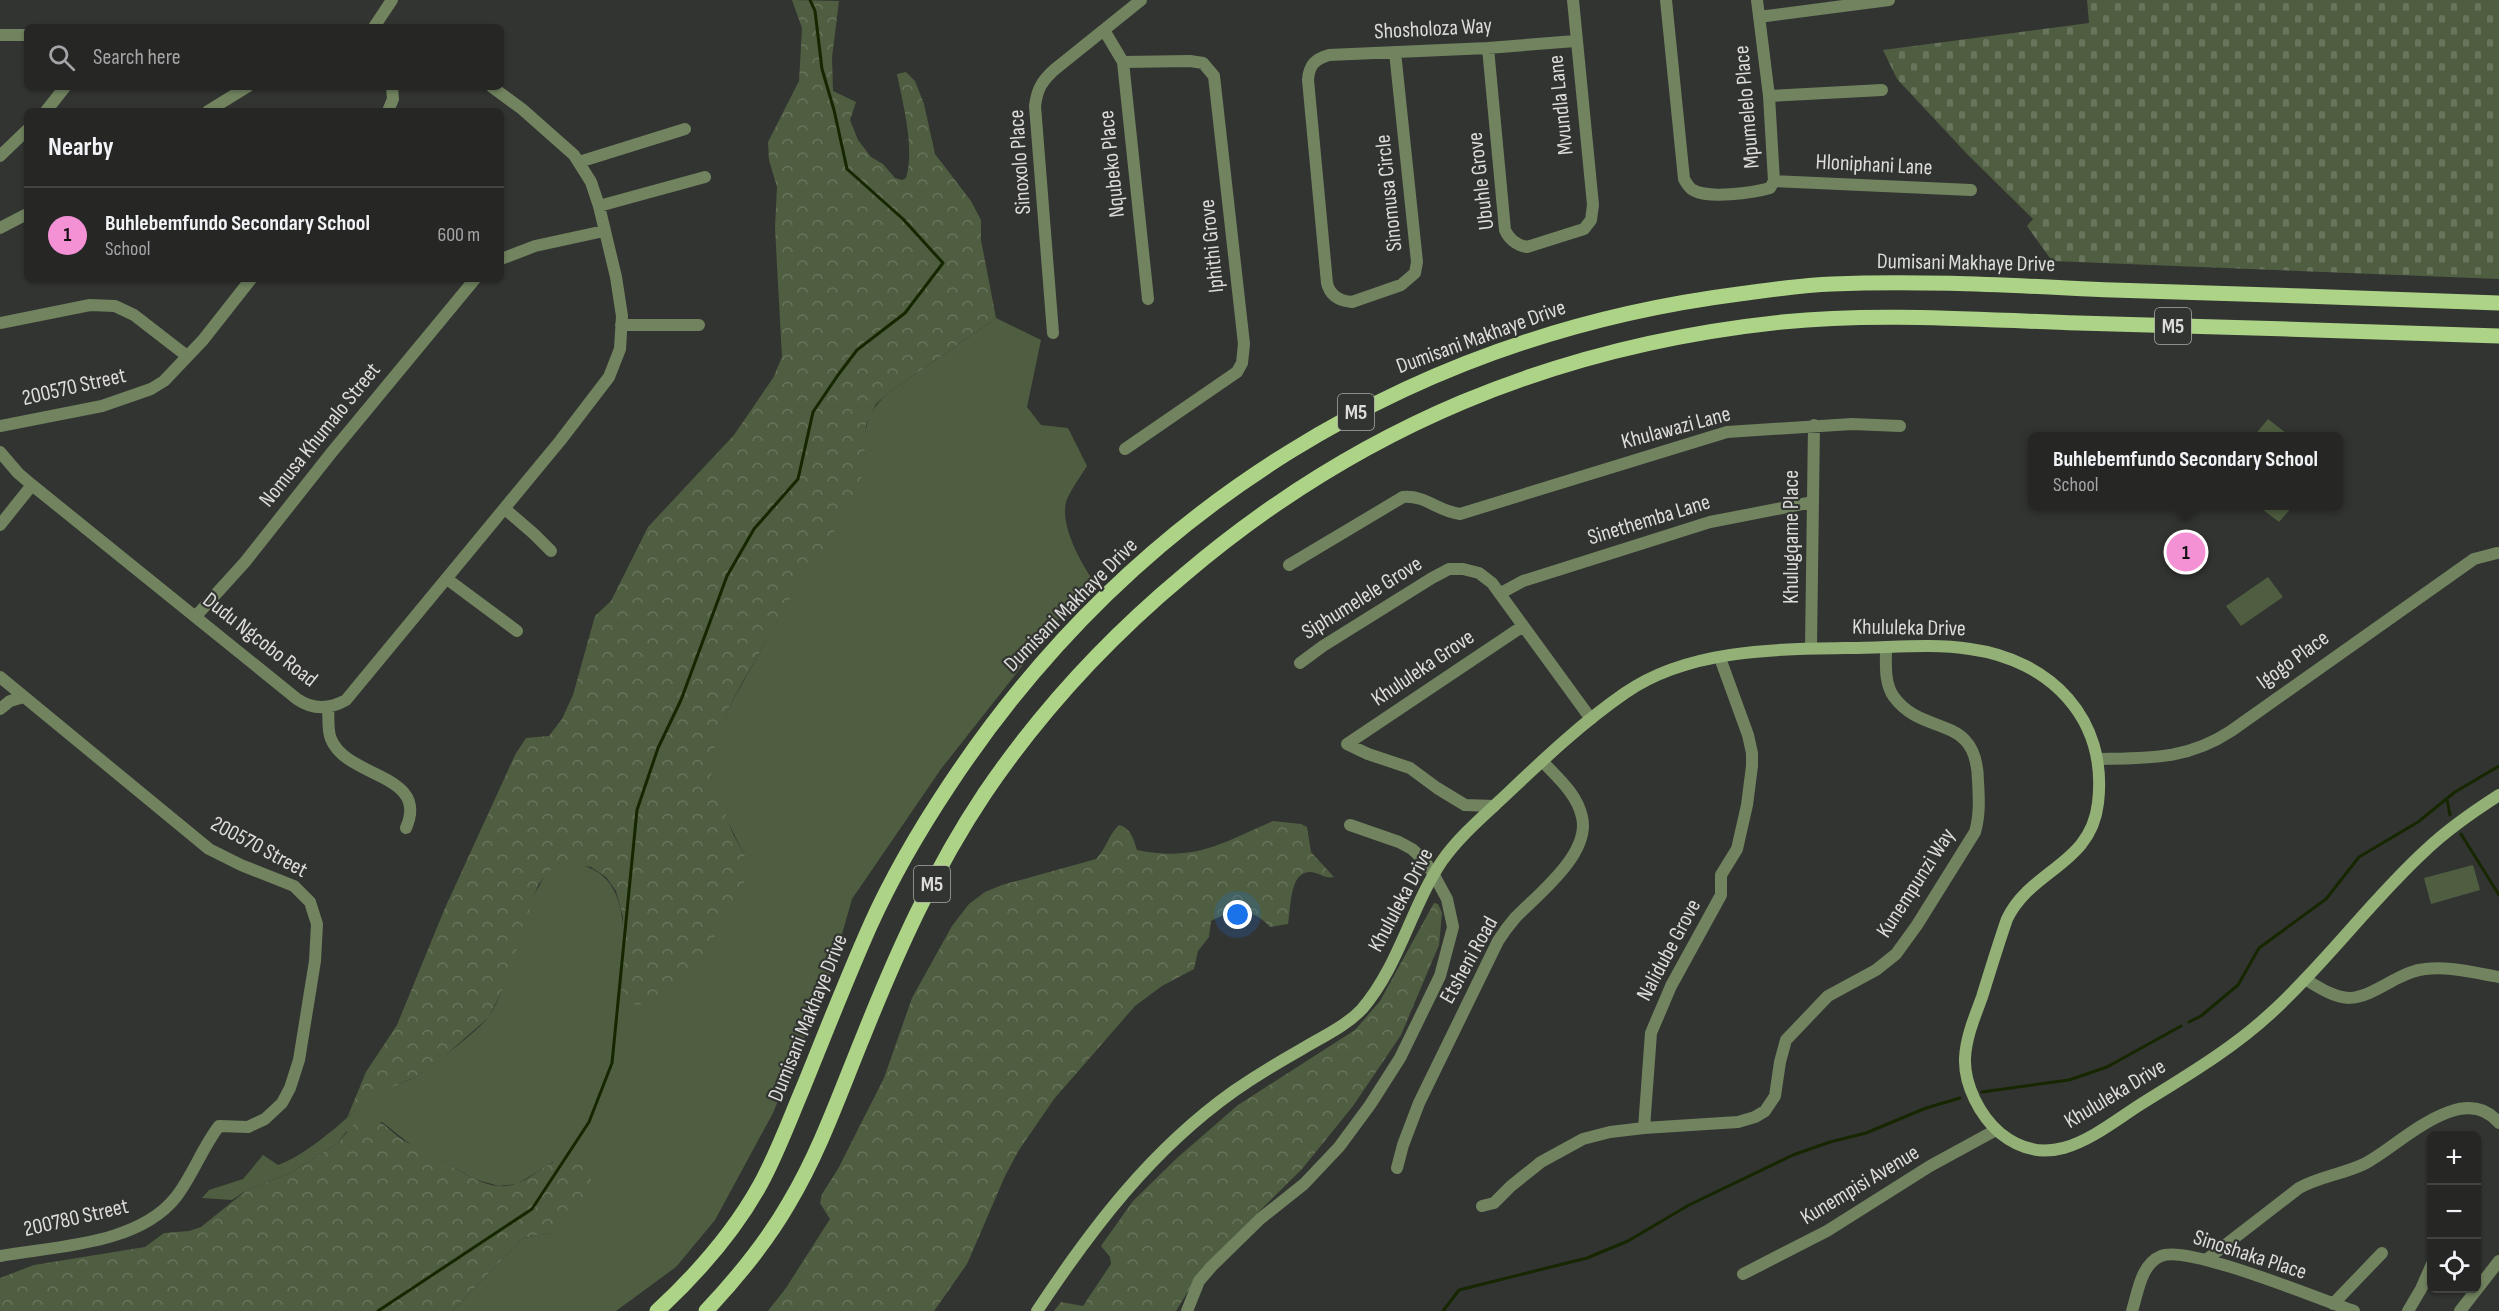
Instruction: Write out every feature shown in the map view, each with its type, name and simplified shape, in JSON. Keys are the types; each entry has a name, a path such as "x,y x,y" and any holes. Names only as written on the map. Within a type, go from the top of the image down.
{"main road":[{"name":"Dumisani Makhaye Drive","path":"657,1311 677,1292 718,1244 758,1188 783,1140 870,925 889,886 947,788 985,732 1048,655 1147,559 1253,475 1346,417 1458,365 1562,330 1650,308 1791,287 1831,284 1956,284 2499,303"},
{"name":"M5","path":"706,1311 760,1248 790,1202 824,1135 908,931 944,860 984,795 1037,722 1107,644 1200,561 1250,521 1369,446 1457,403 1551,369 1634,347 1697,334 1787,321 1891,317 2499,336"}],"street":[{"path":"376,24 392,0"},
{"name":"Sinoxolo Place","path":"1053,333 1035,106 1036,93 1041,82 1054,70 1141,0"},
{"name":"Mvundla Lane","path":"1573,0 1575,41 1593,205"},
{"name":"Mpumelelo Place","path":"1666,0 1684,179 1690,189 1699,193 1714,194 1756,192 1770,188 1774,181 1769,96 1757,0"},
{"path":"1759,17 1889,0"},
{"name":"Nqubeko Place","path":"1104,30 1123,62 1148,299"},
{"path":"0,35 24,35"},
{"name":"Shosholoza Way","path":"1308,80 1310,66 1314,61 1329,54 1488,48 1575,41"},
{"name":"Ubuhle Grove","path":"1488,48 1505,230 1508,237 1520,246 1527,247 1579,231 1591,220 1593,205"},
{"name":"Sinomusa Circle","path":"1308,80 1328,289 1336,297 1352,302 1401,285 1415,273 1417,262 1395,52"},
{"name":"Iphithi Grove","path":"1123,62 1190,61 1203,63 1214,76 1244,344 1242,363 1237,372 1125,449"},
{"path":"48,108 63,90"},
{"path":"213,108 242,90"},
{"path":"389,108 393,99 392,90"},
{"name":"Dudu Ngcobo Road","path":"0,452 32,485 305,705 328,707 338,704 351,695 505,509 609,377 620,349 622,316 616,277 591,182 579,162 557,139 496,90"},
{"path":"1769,96 1882,90"},
{"path":"579,162 685,129"},
{"path":"0,156 24,133"},
{"path":"599,206 705,177"},
{"name":"Hloniphani Lane","path":"1774,181 1971,190"},
{"path":"0,228 24,216"},
{"path":"504,258 535,246 604,231"},
{"name":"200570 Street","path":"0,426 102,406 131,398 164,381 249,282"},
{"name":"Nomusa Khumalo Street","path":"196,616 245,562 332,452 473,282"},
{"path":"0,324 90,305 115,306 134,315 187,356"},
{"path":"621,325 699,325"},
{"name":"Khulawazi Lane","path":"1290,565 1402,497 1422,497 1450,513 1470,511 1713,435 1814,425 1900,426"},
{"name":"Khulugqame Place","path":"1811,648 1814,425"},
{"path":"0,525 32,485"},
{"name":"Sinethemba Lane","path":"1501,593 1523,581 1710,522 1813,502"},
{"path":"505,509 551,551"},
{"name":"Igogo Place","path":"2098,759 2174,756 2203,747 2231,730 2474,559 2497,553"},
{"name":"Siphumelele Grove","path":"1300,663 1342,634 1449,569 1463,569 1479,573 1501,593 1591,718"},
{"path":"447,579 517,631"},
{"name":"Khululeka Grove","path":"1494,806 1465,805 1410,768 1368,754 1347,744 1523,626"},
{"name":"Khululeka Drive","path":"1037,1311 1084,1242 1124,1192 1186,1128 1240,1087 1331,1032 1359,1011 1386,975 1434,875 1458,842 1542,761 1591,718 1628,690 1660,674 1720,658 1759,651 1811,648 1969,649 1997,655 2025,666 2059,687 2070,699 2091,736 2098,759 2098,807 2093,825 2086,839 2073,854 2029,887 2015,902 2007,919 1971,1029 1965,1058 1969,1082 1976,1102 1996,1130 2020,1146 2032,1150 2048,1152 2072,1146 2093,1135 2230,1047 2273,1012 2427,848 2499,795"},
{"name":"Kunempunzi Way","path":"1482,1206 1494,1203 1511,1185 1560,1150 1583,1139 1610,1132 1644,1128 1738,1122 1765,1111 1776,1096 1780,1062 1786,1040 1828,996 1876,970 1896,954 1917,925 1975,832 1979,794 1977,759 1974,750 1963,737 1908,711 1892,695 1887,682 1886,648"},
{"name":"Nalidube Grove","path":"1644,1128 1651,1033 1671,986 1721,895 1721,875 1737,849 1747,805 1752,753 1748,735 1720,658"},
{"name":"200570 Street","path":"0,677 209,849 241,865 294,886 314,908 317,924 315,961 299,1060 291,1088 282,1103 265,1119 248,1127 219,1126"},
{"path":"0,709 10,701 24,698"},
{"path":"328,707 330,738 335,745 356,766 375,773 409,797 412,808 406,828"},
{"name":"Etsheni Road","path":"1397,1168 1419,1102 1498,941 1514,919 1543,893 1580,843 1584,829 1582,816 1569,790 1542,761"},
{"path":"1187,1311 1199,1281 1210,1267 1260,1219 1304,1184 1339,1147 1370,1105 1400,1058 1440,976 1454,927 1447,899 1434,875 1424,860 1412,849 1399,842 1350,825"},
{"path":"2305,978 2341,998 2351,1000 2362,997 2410,972 2426,968 2443,968 2499,977"},
{"path":"2206,1260 2299,1188 2312,1181 2344,1173 2368,1162 2407,1134 2433,1119 2460,1110 2475,1110 2494,1117 2499,1123"},
{"name":"200780 Street","path":"0,1256 121,1234 155,1217 175,1198 219,1126"},
{"name":"Kunempisi Avenue","path":"1743,1274 1827,1231 1930,1167 1996,1130"},
{"name":"Sinoshaka Place","path":"2132,1311 2143,1275 2150,1262 2162,1255 2175,1253 2206,1260 2354,1311"},
{"path":"2333,1304 2382,1253"},
{"path":"2460,1311 2499,1261"},
{"path":"2408,1311 2427,1275"}],"green space":[{"path":"792,0 839,1 832,57 833,91 856,102 850,120 858,140 871,157 883,164 895,178 902,180 906,178 909,140 897,74 906,72 915,81 924,104 935,154 971,201 981,220 981,240 996,318 876,404 866,425 864,465 857,496 792,596 727,711 714,750 711,777 733,834 748,861 747,877 692,979 676,992 643,1005 630,1004 622,998 623,917 616,891 606,877 591,867 559,863 538,885 505,984 489,1017 439,1061 415,1077 367,1098 347,1118 366,1072 397,1025 445,908 515,755 526,738 549,736 562,719 573,695 595,616 611,601 648,527 734,435 773,378 782,357 775,228 777,187 769,160 768,142 799,81 802,28"},
{"path":"2087,0 2499,0 2499,279 2052,261 2027,226 2033,219 1968,155 1897,79 1883,50 2089,23"},
{"path":"996,318 1041,340 1027,407 1041,425 1068,428 1087,466 1067,499 1065,509 1072,542 1094,582 1060,618 941,769 852,899 830,976 773,1113 715,1220 676,1267 616,1311 452,1311 523,1238 551,1233 553,1162 517,1184 499,1186 474,1179 438,1158 415,1148 382,1122 346,1132 337,1144 288,1174 247,1190 232,1200 202,1198 209,1190 243,1179 263,1155 278,1165 296,1156 333,1130 364,1100 420,1074 477,1029 490,1015 498,999 535,894 544,878 557,864 567,862 598,872 611,885 618,901 624,940 622,998 748,861 721,806 711,775 714,750 727,711 864,465 866,426 873,410 887,394"},
{"path":"2268,419 2285,432 2257,432"},
{"path":"2263,510 2290,510 2279,522"},
{"path":"2268,577 2283,597 2241,626 2226,606"},
{"path":"1273,821 1301,824 1307,827 1311,852 1334,877 1311,872 1299,877 1292,892 1288,924 1270,927 1256,916 1242,912 1227,914 1211,921 1209,937 1198,951 1194,969 1162,986 1135,1006 1054,1099 1019,1150 1005,1176 967,1264 934,1311 768,1311 786,1288 830,1219 820,1203 822,1194 838,1169 884,1078 912,998 952,926 969,904 985,892 1002,885 1096,859 1119,825 1129,832 1137,850 1176,854 1223,843"},
{"path":"2473,865 2480,890 2431,904 2424,878"},
{"path":"1434,903 1438,904 1442,913 1439,945 1401,1035 1353,1106 1302,1169 1203,1267 1176,1311 1054,1311 1061,1302 1083,1306 1111,1264 1110,1257 1101,1246 1133,1201 1177,1158 1238,1105 1355,1030 1380,1001"},
{"path":"370,1118 408,1143 490,1185 511,1185 523,1181 543,1168 563,1160 576,1162 590,1170 591,1182 586,1197 568,1221 551,1233 523,1238 452,1311 0,1311 0,1278 34,1265 145,1247 164,1233 189,1231 201,1227 247,1190 288,1174 337,1144 354,1124"}],"waterway":[{"path":"378,1311 532,1209 589,1122 612,1063 637,810 658,748 681,700 727,576 754,529 798,479 813,412 838,375 857,350 905,313 943,263 903,219 847,169 822,69 815,11 810,0"},
{"path":"2189,1022 2201,1016 2238,985 2259,948 2326,899 2359,857 2418,822 2455,792 2499,766"},
{"path":"2447,800 2450,815"},
{"path":"2461,834 2499,895"},
{"path":"1982,1092 2069,1080 2107,1067 2181,1026"},
{"path":"1443,1311 1459,1290 1587,1258 1628,1241 1689,1205 1793,1155 1866,1133 1926,1108 1960,1098"}],"place":[{"name":"Buhlebemfundo Secondary School","path":"2186,552"}]}
